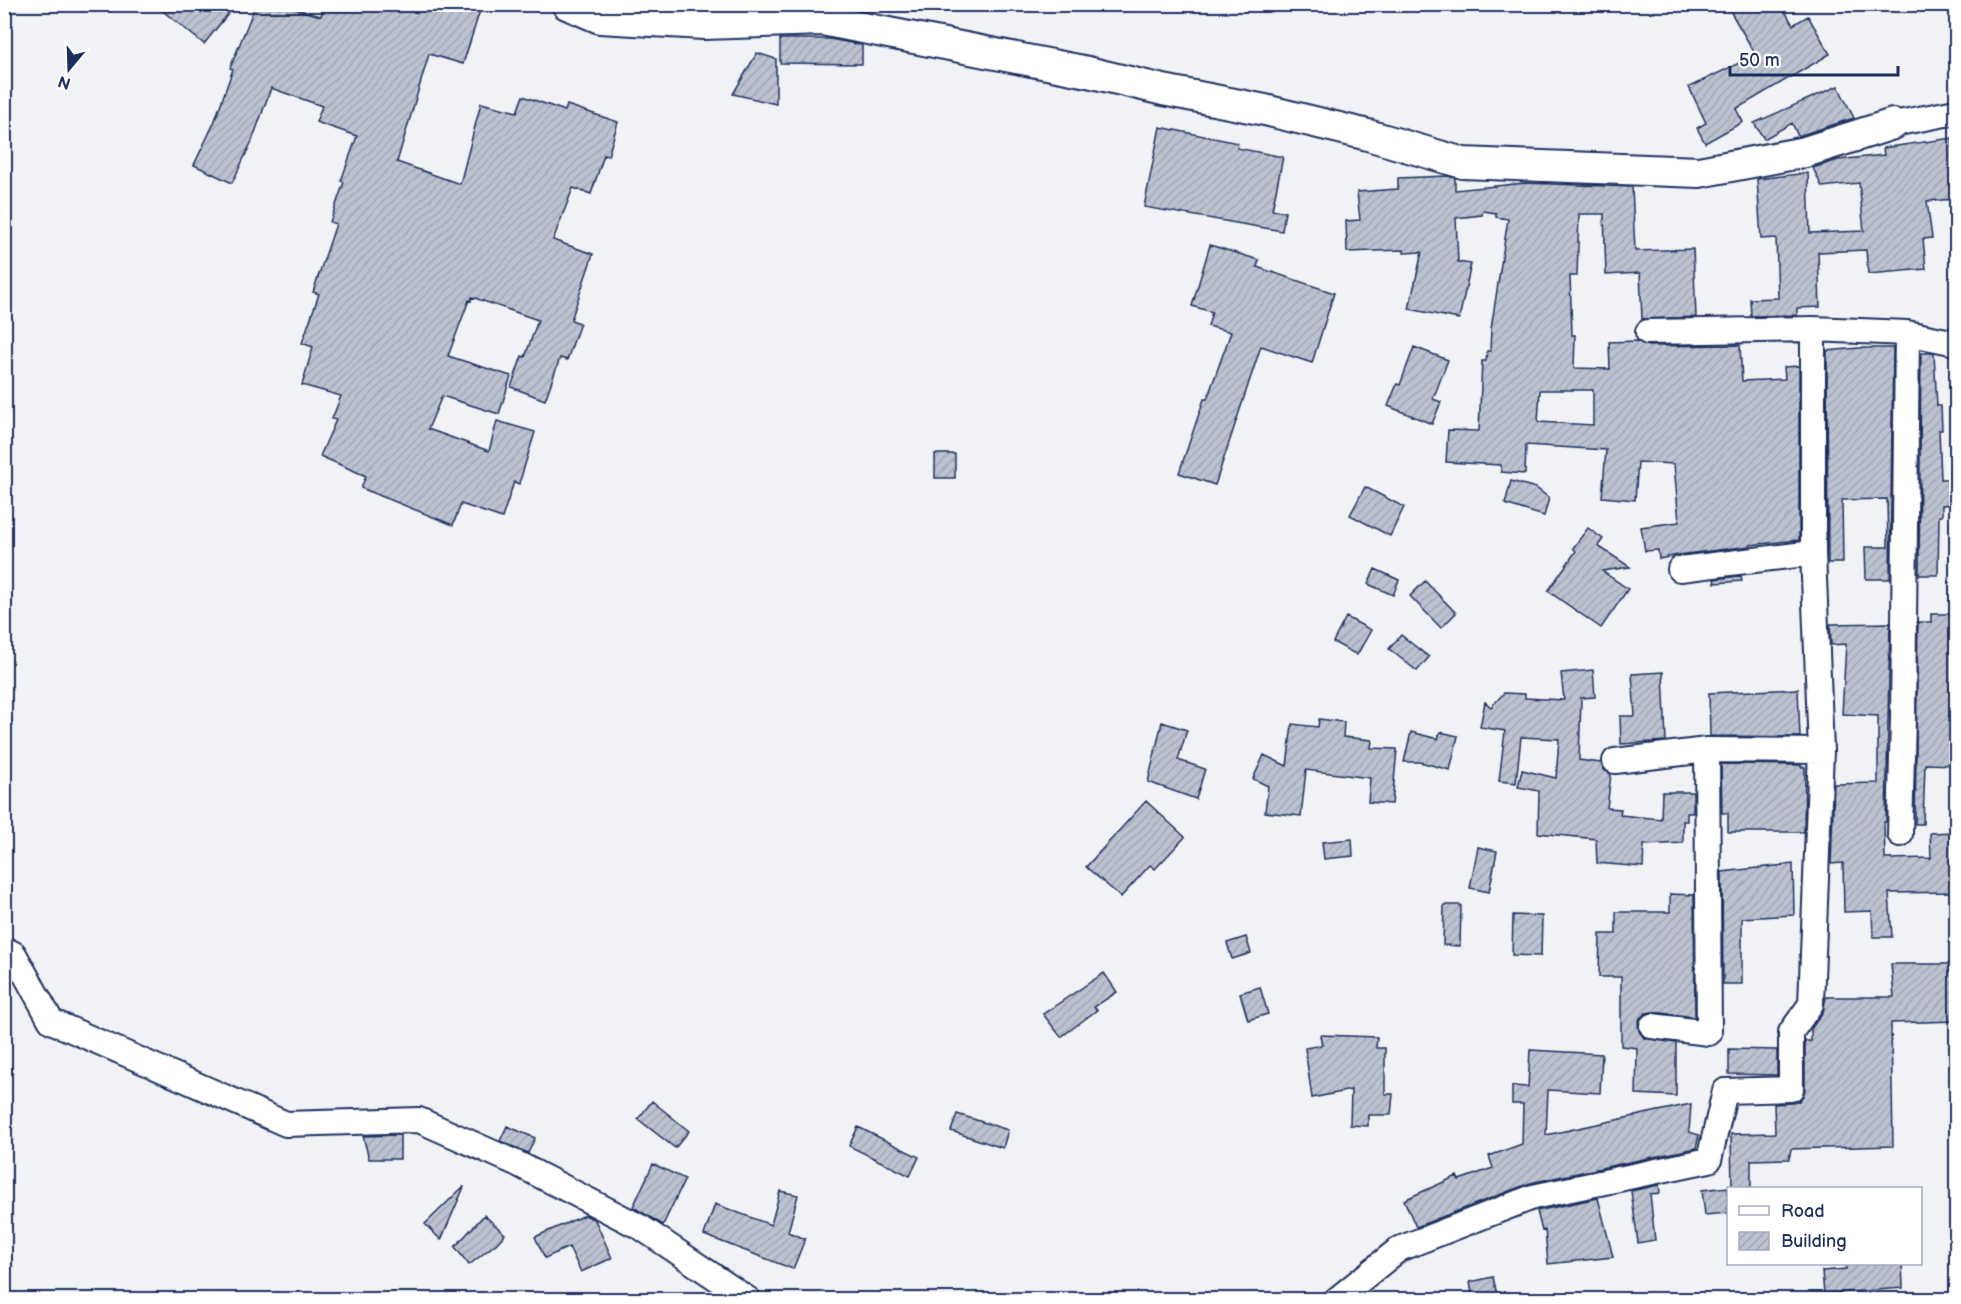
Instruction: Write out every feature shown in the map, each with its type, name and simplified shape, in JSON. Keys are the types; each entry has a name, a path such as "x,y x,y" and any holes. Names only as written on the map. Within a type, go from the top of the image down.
{"street":[{"path":"567,4 600,18 704,24 751,14 822,20 1088,72 1163,90 1265,110 1368,135 1463,163 1699,172 1805,152 1893,124 1956,112"},
{"path":"1648,332 1813,329 1907,333 1956,343"},
{"path":"1336,1299 1399,1250 1533,1197 1709,1160 1725,1091 1791,1089 1791,1032 1811,1004 1821,751 1813,553 1813,329"},
{"path":"1900,834 1907,333"},
{"path":"1680,568 1813,553"},
{"path":"1615,761 1707,750 1821,751"},
{"path":"1652,1026 1709,1033 1707,750"},
{"path":"4,949 14,954 51,1021 286,1124 419,1120 516,1163 642,1228 749,1299"}],"building":[{"path":"154,4 236,4 204,44"},
{"path":"256,4 277,4 321,16 325,4 421,4 442,12 444,4 482,4 463,64 429,54 397,162 460,184 481,103 517,112 523,96 565,111 567,105 618,122 608,156 604,155 591,194 573,188 553,240 593,254 571,320 580,323 567,360 560,358 545,400 511,387 538,320 472,297 448,356 511,376 499,414 442,396 428,429 489,451 497,421 535,432 519,484 514,482 502,518 461,504 453,525 361,488 366,476 320,456 336,420 332,419 341,396 302,385 313,347 302,343 319,294 313,292 336,224 330,222 357,136 316,122 322,106 271,88 252,141 232,183 194,165 214,123 233,69 230,68"},
{"path":"1726,4 1781,4 1793,25 1808,16 1830,54 1736,109 1743,122 1705,143 1697,128 1706,123 1689,87 1756,55"},
{"path":"780,39 830,39 862,45 862,64 780,63"},
{"path":"757,53 776,59 776,104 733,94"},
{"path":"1838,86 1854,118 1798,136 1792,123 1764,139 1754,123"},
{"path":"1160,127 1238,143 1237,148 1283,157 1272,210 1285,212 1282,231 1144,207"},
{"path":"1952,138 1956,199 1927,201 1932,238 1923,239 1926,269 1868,274 1866,250 1818,252 1820,307 1797,308 1797,315 1751,316 1750,299 1778,298 1776,238 1761,239 1757,179 1808,173 1810,233 1864,231 1859,183 1822,187 1813,168 1838,160 1884,155 1883,148"},
{"path":"1448,176 1455,178 1455,190 1526,183 1632,187 1635,251 1693,249 1696,317 1642,319 1640,273 1606,275 1604,214 1579,214 1577,276 1570,276 1572,335 1575,335 1574,368 1610,369 1609,342 1637,341 1648,346 1740,345 1742,381 1785,379 1784,367 1799,366 1799,540 1659,559 1658,550 1645,551 1641,527 1679,522 1674,464 1638,462 1635,500 1602,497 1606,450 1526,445 1525,474 1501,472 1501,465 1446,462 1448,430 1479,431 1482,361 1486,361 1487,351 1490,351 1491,329 1508,219 1496,217 1496,213 1483,211 1482,215 1456,218 1458,262 1471,264 1459,319 1409,309 1422,252 1404,253 1404,250 1347,252 1346,221 1360,220 1357,192 1398,189 1398,178","holes":["1540,390 1593,390 1593,425 1538,422"]},
{"path":"1210,245 1259,260 1257,267 1334,293 1312,363 1261,346 1215,485 1179,473 1204,399 1207,399 1231,332 1208,326 1212,312 1192,306"},
{"path":"1414,347 1448,360 1433,399 1441,402 1432,424 1388,406 1397,384 1400,385"},
{"path":"1893,348 1890,579 1866,579 1865,547 1888,547 1887,499 1842,500 1843,563 1828,563 1827,351"},
{"path":"1921,353 1934,353 1937,406 1941,406 1942,430 1939,430 1941,479 1956,479 1956,504 1942,505 1942,516 1939,516 1938,575 1919,575"},
{"path":"935,454 955,454 955,478 935,478"},
{"path":"1511,481 1536,488 1549,498 1544,516 1505,504"},
{"path":"1365,487 1404,507 1390,536 1350,515"},
{"path":"1588,528 1603,539 1598,546 1630,567 1602,571 1628,589 1601,628 1548,591 1576,551 1573,548"},
{"path":"1375,569 1399,580 1393,595 1368,584"},
{"path":"1741,576 1742,581 1715,583 1714,579"},
{"path":"1425,581 1456,613 1441,628 1410,596"},
{"path":"1931,614 1956,614 1956,765 1925,764 1923,824 1915,824 1918,622 1931,622"},
{"path":"1346,617 1371,630 1357,655 1333,642"},
{"path":"1890,623 1885,859 1931,858 1930,833 1956,832 1956,892 1889,893 1892,937 1873,937 1872,911 1844,912 1843,863 1831,864 1834,784 1878,783 1878,716 1842,714 1846,644 1831,645 1830,624"},
{"path":"1401,635 1429,657 1417,671 1389,649"},
{"path":"1593,670 1595,697 1581,698 1579,760 1601,763 1604,770 1611,774 1607,808 1621,809 1620,815 1661,819 1662,792 1693,792 1693,813 1687,813 1687,821 1683,821 1683,843 1644,845 1643,867 1597,863 1596,839 1538,833 1539,791 1518,787 1522,770 1556,778 1559,739 1521,737 1516,783 1499,781 1505,731 1480,727 1485,702 1491,707 1504,693 1525,694 1525,698 1564,700 1561,673"},
{"path":"1663,672 1666,741 1621,744 1620,716 1635,716 1632,674"},
{"path":"1798,689 1800,737 1710,736 1709,693"},
{"path":"1319,719 1344,722 1343,737 1372,740 1371,748 1397,749 1392,804 1368,802 1370,778 1306,770 1301,816 1265,812 1268,786 1253,779 1264,755 1287,766 1292,724 1318,727"},
{"path":"1162,722 1187,730 1178,760 1205,769 1196,799 1148,782"},
{"path":"1411,732 1438,739 1440,732 1458,736 1450,770 1420,762 1404,762"},
{"path":"1721,764 1801,765 1805,767 1804,832 1728,832 1728,813 1722,813"},
{"path":"1146,801 1185,837 1155,869 1150,865 1121,897 1086,867"},
{"path":"1352,839 1353,856 1324,859 1322,842"},
{"path":"1478,847 1497,851 1489,892 1470,888"},
{"path":"1793,864 1794,915 1742,918 1742,984 1723,984 1722,872"},
{"path":"1670,894 1694,895 1695,1017 1653,1012 1646,1013 1640,1018 1639,1031 1644,1038 1676,1043 1676,1096 1636,1094 1637,1048 1621,1046 1621,977 1599,977 1600,934 1616,934 1616,912 1670,912"},
{"path":"1444,905 1461,905 1460,946 1443,945"},
{"path":"1513,915 1542,916 1541,956 1512,955"},
{"path":"1246,937 1251,953 1232,959 1227,943"},
{"path":"1891,964 1956,964 1956,1021 1891,1023 1893,1146 1791,1149 1789,1159 1751,1160 1751,1187 1732,1187 1731,1134 1775,1133 1774,1104 1792,1103 1799,1101 1803,1096 1805,1041 1811,1041 1811,1029 1823,1012 1826,997 1894,997"},
{"path":"1104,973 1117,992 1094,1007 1097,1010 1061,1037 1043,1014"},
{"path":"1260,987 1268,1014 1248,1020 1240,993"},
{"path":"1320,1035 1377,1037 1376,1048 1385,1048 1385,1094 1393,1094 1391,1115 1368,1115 1368,1126 1350,1125 1351,1090 1312,1098 1305,1048 1322,1045"},
{"path":"1729,1049 1777,1050 1777,1075 1729,1074"},
{"path":"1530,1050 1602,1054 1600,1093 1548,1090 1546,1135 1691,1104 1689,1132 1699,1135 1696,1148 1530,1183 1416,1227 1404,1200 1457,1176 1459,1180 1493,1168 1489,1156 1522,1144 1523,1104 1512,1104 1512,1086 1528,1087"},
{"path":"652,1101 689,1131 675,1148 638,1119"},
{"path":"957,1114 1008,1130 1003,1148 951,1131"},
{"path":"507,1126 535,1138 528,1153 500,1141"},
{"path":"858,1127 919,1157 910,1176 849,1146"},
{"path":"400,1135 400,1159 369,1159 363,1136"},
{"path":"653,1164 685,1179 663,1225 633,1207"},
{"path":"1659,1185 1660,1193 1650,1194 1655,1240 1638,1243 1631,1191"},
{"path":"464,1187 441,1240 425,1224"},
{"path":"1727,1187 1727,1213 1705,1215 1702,1190"},
{"path":"780,1191 798,1195 788,1232 805,1239 793,1269 704,1235 715,1204 771,1225"},
{"path":"1598,1198 1613,1257 1548,1264 1545,1230 1542,1231 1537,1211"},
{"path":"484,1215 505,1234 469,1265 455,1247"},
{"path":"585,1215 595,1220 612,1258 581,1272 569,1247 545,1258 535,1237"},
{"path":"1845,1265 1902,1265 1903,1288 1824,1294 1822,1271 1846,1269"},
{"path":"1493,1277 1498,1299 1473,1299 1470,1282"}]}
